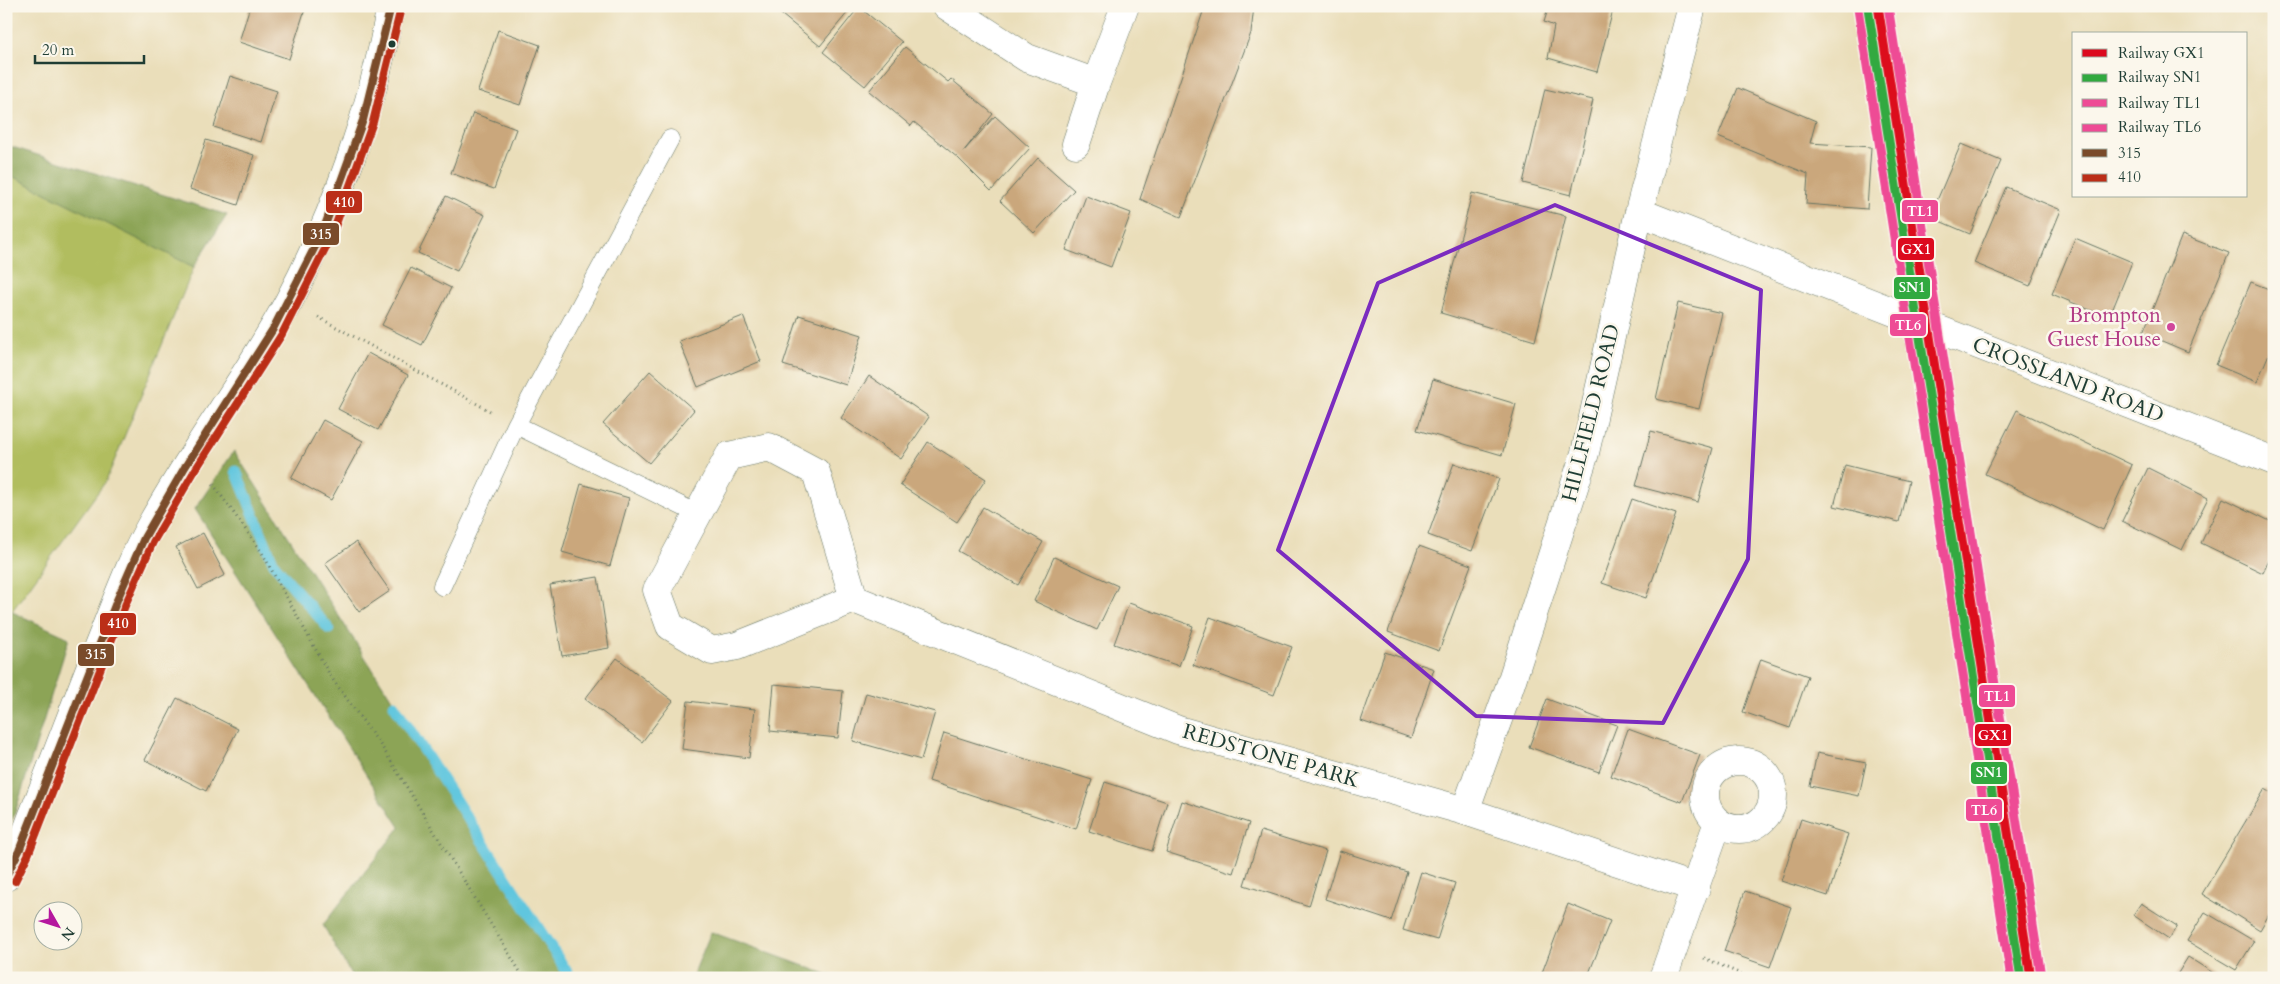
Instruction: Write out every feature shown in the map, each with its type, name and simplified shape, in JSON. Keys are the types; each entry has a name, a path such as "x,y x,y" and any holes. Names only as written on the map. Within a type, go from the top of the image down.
{"street":[{"path":"6,877 19,851 120,591 151,525 192,455 238,386 289,301 315,245 344,176 370,94 391,6"},
{"path":"947,6 1027,58 1096,83"},
{"path":"1076,144 1096,83 1125,6"},
{"name":"HILLFIELD ROAD","path":"1465,812 1510,686 1585,453 1639,212 1692,6"},
{"name":"CROSSLAND ROAD","path":"1639,212 2274,461"},
{"path":"770,447 816,472 854,599 737,646 712,651 670,626 657,590 729,456 770,447"},
{"name":"REDSTONE PARK","path":"854,599 1178,730 1465,812 1696,888"},
{"path":"1663,978 1676,946 1718,822"}],"lane":[{"path":"442,586 516,426 670,139"},
{"path":"516,426 698,514"}],"path":[{"path":"289,301 516,426"},
{"path":"192,455 261,551 331,676 384,750 524,978"},
{"path":"1676,946 1750,978"}],"highlighted area":[{"path":"1555,205 1761,290 1748,559 1663,723 1476,716 1278,550 1378,283"}],"green space":[{"path":"6,145 227,215 194,267 6,173"},
{"path":"6,173 194,267 106,481 12,611 6,609"},
{"path":"234,451 560,964 581,978 353,978 323,925 400,827 195,509"},
{"path":"6,609 69,638 14,816 6,830"},
{"path":"711,932 837,978 692,978"}],"building":[{"path":"250,6 306,6 289,59 239,42"},
{"path":"771,6 853,6 820,46"},
{"path":"1205,6 1254,6 1251,33 1181,217 1140,199"},
{"path":"1549,6 1614,6 1597,72 1548,58 1554,26 1544,22"},
{"path":"859,7 902,42 865,86 823,52"},
{"path":"498,30 540,45 520,105 478,91"},
{"path":"905,47 948,82 951,79 993,114 963,152 995,116 1030,148 991,191 958,158 914,122 911,126 869,91"},
{"path":"230,76 277,91 261,142 214,127"},
{"path":"1738,88 1816,121 1810,143 1871,147 1867,209 1806,204 1808,174 1718,137"},
{"path":"1545,89 1593,100 1571,195 1523,183"},
{"path":"473,113 516,129 494,189 451,173"},
{"path":"206,140 254,155 238,205 190,189"},
{"path":"1961,144 2001,161 1970,234 1930,217"},
{"path":"1038,158 1074,190 1034,233 1000,201"},
{"path":"2006,187 2061,210 2030,286 1974,263"},
{"path":"1472,193 1566,216 1535,341 1441,313"},
{"path":"446,196 485,215 457,271 418,253"},
{"path":"1086,196 1131,213 1111,267 1066,250"},
{"path":"2182,235 2229,253 2188,352 2143,333"},
{"path":"2075,238 2132,262 2109,318 2052,294"},
{"path":"411,268 451,288 422,345 382,325"},
{"path":"2251,282 2274,291 2274,342 2257,382 2216,365"},
{"path":"1678,303 1722,313 1699,409 1656,399"},
{"path":"799,315 862,335 846,385 783,365"},
{"path":"743,316 761,361 698,387 679,341"},
{"path":"368,353 408,375 378,430 338,409"},
{"path":"650,371 694,410 649,463 603,424"},
{"path":"869,376 929,417 901,459 841,418"},
{"path":"1433,379 1516,404 1502,455 1417,430"},
{"path":"2017,410 2132,465 2103,530 1985,474"},
{"path":"323,420 363,441 331,500 291,478"},
{"path":"1651,431 1713,448 1698,502 1636,486"},
{"path":"928,442 986,479 957,522 900,485"},
{"path":"1454,463 1499,479 1472,551 1428,535"},
{"path":"1845,465 1909,481 1899,522 1834,506"},
{"path":"2148,468 2208,498 2182,550 2122,521"},
{"path":"581,484 629,498 610,566 562,552"},
{"path":"2223,498 2274,523 2274,550 2263,573 2201,543"},
{"path":"1632,499 1676,514 1646,598 1602,583"},
{"path":"983,507 1043,542 1018,585 958,551"},
{"path":"203,533 225,575 198,589 176,547"},
{"path":"356,542 390,591 359,612 325,563"},
{"path":"1419,546 1471,565 1439,651 1388,632"},
{"path":"1054,557 1118,586 1097,630 1034,601"},
{"path":"598,577 609,648 562,656 550,585"},
{"path":"1129,603 1193,626 1179,666 1114,644"},
{"path":"1210,617 1292,647 1274,695 1193,665"},
{"path":"1385,652 1434,669 1411,738 1361,721"},
{"path":"617,658 673,701 642,742 585,699"},
{"path":"1761,659 1808,676 1790,728 1743,712"},
{"path":"774,684 843,691 838,738 770,731"},
{"path":"866,693 935,712 921,760 853,741"},
{"path":"177,698 238,729 206,791 145,760"},
{"path":"1547,699 1617,725 1599,772 1529,747"},
{"path":"688,701 755,709 749,758 682,749"},
{"path":"1628,729 1700,755 1682,802 1611,776"},
{"path":"944,733 1092,780 1076,829 929,781"},
{"path":"1817,753 1866,763 1859,796 1810,786"},
{"path":"1105,782 1167,802 1152,851 1089,831"},
{"path":"2265,789 2274,794 2274,906 2260,930 2202,894"},
{"path":"1182,801 1249,823 1233,873 1166,852"},
{"path":"1801,819 1848,834 1828,896 1781,881"},
{"path":"1261,831 1326,851 1309,906 1244,885"},
{"path":"1340,851 1407,872 1391,921 1325,899"},
{"path":"1421,872 1455,883 1437,940 1403,930"},
{"path":"1745,891 1791,907 1770,967 1724,951"},
{"path":"2141,903 2177,926 2169,939 2133,915"},
{"path":"1568,904 1610,921 1587,978 1540,978"},
{"path":"2205,912 2254,941 2236,970 2187,941"},
{"path":"2188,957 2221,978 2175,978"}],"waterway":[{"path":"236,471 274,564 329,629"},
{"path":"394,705 571,978"}],"rail line":[{"name":"GX1","path":"1878,6 2031,978"},
{"name":"TL1","path":"1888,6 2041,976"},
{"name":"SN1","path":"1868,8 2021,978"},
{"name":"TL6","path":"1858,9 2011,978"}],"transit line":[{"name":"315","path":"6,876 19,851 117,600 144,538 185,467 273,329 323,231 363,120 391,6"},
{"name":"410","path":"15,881 28,855 126,603 153,542 194,472 282,334 332,235 373,122 401,8"}],"place":[{"name":"Brompton Guest House","path":"2171,327"}]}
